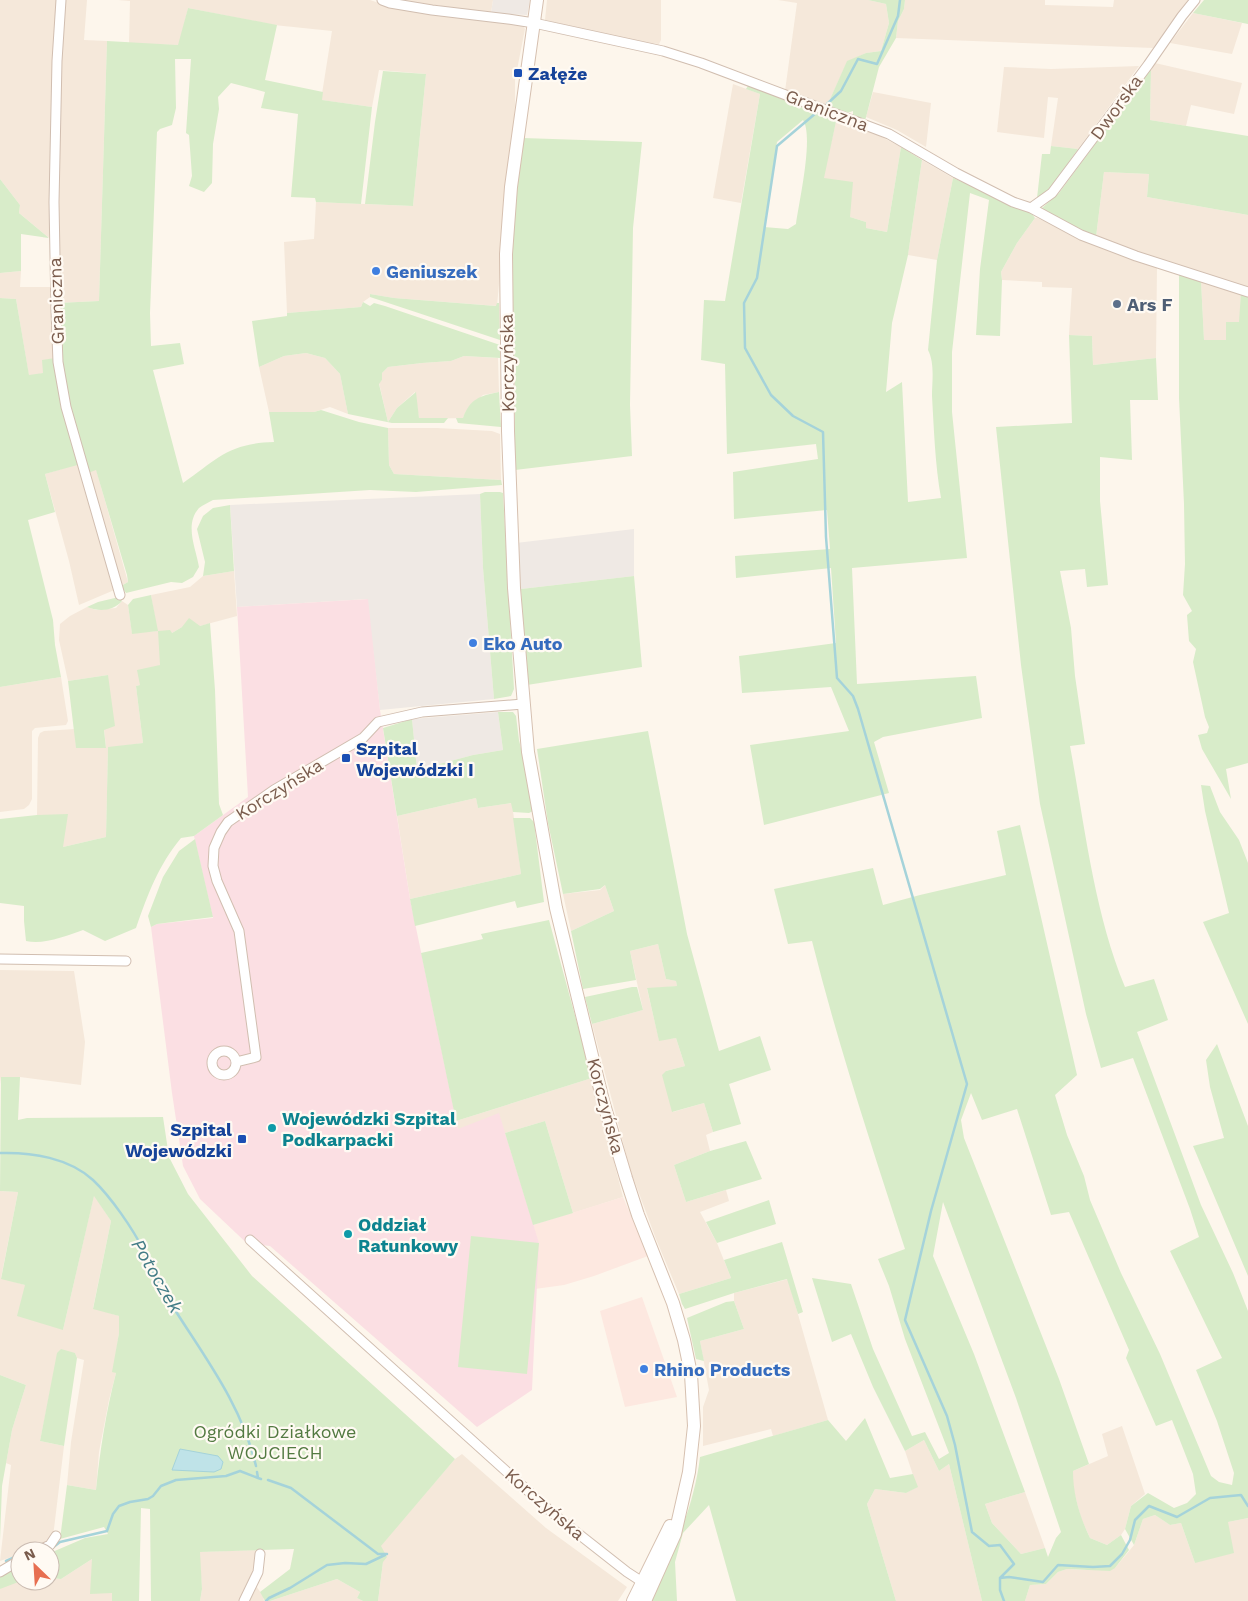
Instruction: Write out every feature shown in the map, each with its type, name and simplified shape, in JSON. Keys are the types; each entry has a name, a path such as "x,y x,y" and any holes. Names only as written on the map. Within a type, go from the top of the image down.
{"main road":[{"name":"Korczyńska","path":"537,0 511,186 506,254 509,489 514,588 528,752 556,908 580,1009 626,1178 638,1215 673,1303 684,1340 691,1374 694,1426 690,1472 683,1502 647,1585 645,1601"},
{"name":"Korczyńska","path":"633,1601 647,1585"}],"street":[{"name":"Graniczna","path":"61,0 57,61 54,202 58,362 66,407 120,594"},
{"name":"Graniczna","path":"382,0 432,10 508,18 534,23 663,51 701,63 889,134 956,172 1081,234 1136,256 1248,292"},
{"name":"Dworska","path":"1031,208 1052,193 1058,186 1195,0"},
{"name":"Korczyńska","path":"236,1062 256,1057 239,931 217,881 213,866 214,848 228,822 274,790 362,738 378,722 422,712 523,704"},
{"path":"0,959 126,961"},
{"name":"Korczyńska","path":"250,1240 557,1518 647,1585"},
{"path":"53,1541 56,1536"},
{"path":"244,1601 258,1572 260,1554"}],"shaded area":[{"path":"0,0 87,0 84,40 107,41 99,301 58,303 57,238 49,238 19,213 20,205 0,179"},
{"path":"118,0 370,0 394,8 522,24 525,29 515,80 515,106 497,306 394,298 370,294 370,297 363,302 361,307 287,313 284,242 314,239 316,202 413,206 426,74 379,70 372,107 321,100 332,31 274,25 188,8 179,45 129,44 130,1"},
{"path":"398,0 493,0 491,13"},
{"path":"493,0 530,0 527,15 491,13"},
{"path":"547,0 661,0 661,40 659,44 635,41 545,20"},
{"path":"778,0 868,0 886,4 889,23 881,51 866,53 847,62 827,106 785,91 797,3"},
{"path":"905,0 1045,0 1045,5 1113,7 1114,0 1189,0 1153,48 896,38 898,21 904,9"},
{"path":"1193,13 1242,23 1232,54 1170,43"},
{"path":"1155,63 1242,83 1234,114 1191,105 1186,126 1150,120 1151,68"},
{"path":"1139,66 1078,149 1051,146 1058,98 1048,97 1044,138 997,132 1004,67 1051,69"},
{"path":"733,84 760,94 741,203 713,198"},
{"path":"873,92 931,103 926,147 897,130 866,117"},
{"path":"837,117 901,147 887,232 866,228 866,222 850,217 823,178"},
{"path":"922,160 953,178 937,260 908,255"},
{"path":"1104,172 1149,174 1147,197 1248,215 1248,289 1181,268 1096,237"},
{"path":"1035,218 1157,267 1156,358 1093,365 1092,336 1069,335 1072,288 1042,287 1042,282 1002,280 1001,272 1017,243"},
{"path":"21,271 20,287 54,287 55,358 44,373 29,376 16,299 0,298 0,273"},
{"path":"1201,281 1241,292 1240,322 1226,341 1204,340"},
{"path":"306,353 325,358 340,374 348,414 330,407 314,412 269,412 259,367 284,356"},
{"path":"464,356 498,358 499,392 483,395 466,411 463,418 419,419 415,392 397,408 388,422 379,383 382,380 382,373 388,367 451,361"},
{"path":"388,428 437,428 492,431 500,434 501,480 394,474 389,465"},
{"path":"85,462 96,469 128,582 79,605 45,474"},
{"path":"480,494 483,568 494,699 380,710 367,599 237,607 230,505"},
{"path":"634,529 634,576 521,589 516,543"},
{"path":"234,571 237,616 200,626 182,627 172,633 160,665 140,685 136,686 143,743 108,748 106,837 63,847 37,815 38,738 40,733 44,731 75,729 76,748 106,747 104,729 108,675 68,681 59,640 60,624 87,607 96,610 116,608 122,601 128,605 132,633 157,631 151,595 190,587 203,576"},
{"path":"368,599 380,710 410,899 458,1129 499,1113 539,1243 532,1390 477,1427 270,1246 261,1245 255,1251 200,1199 183,1166 172,1093 151,927 157,924 213,918 194,836 248,797 237,607"},
{"path":"61,677 68,721 66,725 35,728 32,731 32,799 24,809 0,812 0,687"},
{"path":"498,712 503,750 473,755 417,770 412,719"},
{"path":"476,798 478,808 512,803 521,874 410,899 397,816"},
{"path":"605,885 614,911 571,931 563,894 600,890"},
{"path":"658,944 666,979 676,981 677,986 647,989 659,1040 676,1038 685,1066 666,1071 673,1112 704,1103 713,1132 706,1135 710,1151 674,1165 686,1202 726,1190 729,1201 700,1212 717,1243 731,1278 679,1294 630,1169 592,1024 643,1010 630,951"},
{"path":"0,970 74,971 85,1042 81,1085 20,1077 1,1077 0,1084"},
{"path":"592,1078 623,1197 573,1213 545,1121 505,1133 458,1129 456,1121"},
{"path":"0,1191 18,1192 1,1278 25,1285 63,1330 94,1195 111,1221 93,1308 119,1316 119,1333 113,1371 116,1373 99,1452 96,1490 67,1485 71,1442 84,1360 77,1358 75,1353 50,1392 40,1441 64,1446 53,1537 46,1541 10,1541 10,1558 0,1561 11,1465 6,1463 12,1430 26,1385 0,1375"},
{"path":"623,1197 648,1256 564,1285 535,1289 539,1244 533,1225"},
{"path":"788,1279 828,1420 773,1436 771,1429 703,1446 703,1407 709,1390 700,1341 744,1329 734,1301 734,1293"},
{"path":"642,1297 677,1397 625,1407 600,1311"},
{"path":"1122,1426 1145,1494 1131,1506 1125,1529 1121,1535 1107,1545 1090,1538 1081,1518 1073,1488 1073,1471 1108,1456 1102,1434"},
{"path":"924,1440 939,1471 949,1464 982,1601 896,1601 867,1504 875,1489 906,1493 917,1487 905,1451"},
{"path":"462,1454 546,1528 627,1587 618,1601 378,1601 383,1562 380,1546 455,1459"},
{"path":"1025,1492 1045,1548 1021,1554 992,1523 985,1504"},
{"path":"1155,1515 1170,1525 1181,1523 1195,1563 1228,1522 1248,1518 1248,1601 1025,1601 1030,1585 1046,1584 1058,1572 1067,1569 1115,1568 1134,1545 1143,1519"},
{"path":"258,1550 252,1580 263,1596 264,1601 200,1601 202,1589 199,1552"},
{"path":"92,1559 112,1593 112,1601 0,1601 0,1589 3,1586 10,1584 10,1591 60,1591 61,1579"},
{"path":"337,1579 360,1592 357,1598 363,1601 270,1601"}],"green space":[{"path":"868,0 905,0 904,9 898,21 896,38 879,67 865,121 853,117 853,111 847,113 827,106 847,61 866,53 881,51 889,23 886,4"},
{"path":"1204,0 1248,0 1248,24 1193,13"},
{"path":"188,8 277,25 265,80 323,92 322,100 372,107 361,204 316,202 315,198 291,197 298,114 261,108 265,92 231,83 218,97 219,109 213,144 212,183 204,192 189,186 192,176 189,135 186,133 191,59 175,59 176,108 172,125 157,132 150,313 151,346 180,343 184,364 153,370 183,483 234,449 246,445 274,442 269,412 314,412 321,410 359,422 388,428 389,465 394,474 501,480 502,485 416,492 370,490 213,500 199,508 192,522 192,537 199,567 193,577 182,583 171,582 126,593 121,586 128,582 127,575 96,470 88,473 67,394 61,357 58,303 99,301 107,41 178,45"},
{"path":"1151,68 1150,120 1248,136 1248,215 1147,197 1149,174 1104,172 1096,237 1044,213 1042,208 1059,193"},
{"path":"383,71 426,74 413,206 365,204"},
{"path":"749,84 837,117 824,178 853,182 850,217 866,222 866,228 887,232 901,147 922,160 908,255 892,323 886,392 902,382 908,502 941,498 934,434 932,367 928,350 937,260 953,178 1030,211 1035,218 1017,243 1001,272 1000,336 976,335 980,269 989,200 970,193 952,352 952,412 967,558 852,568 857,684 976,676 982,718 883,737 874,742 889,793 764,825 750,745 849,731 831,687 742,693 739,656 836,643 831,568 736,578 735,556 830,549 827,510 734,519 733,472 818,459 816,444 727,454 725,364 701,360 704,300 725,301 760,94 746,89","holes":["803,120 806,128 806,154 796,224 788,229 764,227 777,142"]},
{"path":"523,138 642,142 633,228 630,405 632,456 515,470 515,390 510,275 516,194"},
{"path":"1051,146 1078,149 1050,189 1037,198 1042,154 1050,154"},
{"path":"0,179 20,205 19,213 49,238 21,234 21,271 0,273"},
{"path":"1179,273 1201,281 1204,340 1226,340 1226,322 1239,322 1241,292 1248,295 1248,763 1226,769 1231,799 1202,749 1198,735 1207,733 1209,727 1193,662 1196,649 1189,641 1187,615 1192,611 1183,595 1185,564 1179,398"},
{"path":"370,294 394,298 496,306 499,303 500,340 370,297"},
{"path":"0,298 16,299 29,375 43,373 42,360 55,358 81,464 45,474 55,512 28,520 53,620 61,677 0,687"},
{"path":"363,302 370,306 374,303 385,306 500,345 500,358 464,356 451,361 388,367 382,373 382,380 379,384 388,422 397,408 416,392 419,418 448,418 444,423 392,423 348,414 340,374 325,358 306,353 284,356 259,367 252,321 287,316 287,313 361,307"},
{"path":"1069,335 1092,336 1093,365 1156,358 1158,400 1130,400 1132,460 1100,457 1100,501 1108,585 1087,587 1085,569 1060,571 1071,628 1075,676 1085,744 1070,746 1098,899 1114,958 1125,987 1154,979 1168,1020 1137,1032 1201,1205 1233,1273 1248,1311 1248,1518 1228,1522 1234,1553 1195,1563 1181,1523 1170,1525 1155,1515 1143,1519 1134,1545 1125,1529 1131,1506 1148,1493 1174,1508 1187,1503 1196,1494 1193,1474 1172,1420 1156,1426 1126,1358 1129,1350 1069,1212 1051,1215 1017,1109 982,1120 971,1093 961,1120 964,1138 1059,1379 1089,1464 1073,1471 1074,1489 1080,1514 1090,1538 1107,1545 1121,1535 1129,1550 1115,1568 1110,1571 1067,1569 1058,1572 1046,1584 1030,1585 1025,1601 982,1601 949,1464 939,1471 924,1440 905,1451 873,1387 851,1334 832,1342 812,1278 851,1284 873,1349 912,1436 925,1432 939,1459 949,1453 905,1339 889,1286 878,1259 905,1249 844,1057 812,941 788,944 774,889 873,868 883,905 1006,875 997,831 1020,825 1077,1075 1055,1095 1067,1135 1084,1176 1090,1200 1121,1273 1160,1354 1211,1476 1219,1482 1232,1485 1234,1473 1217,1421 1196,1370 1222,1358 1170,1251 1199,1237 1133,1058 1101,1068 1086,1014 1040,804 1021,665 996,427 1072,423","holes":["943,1202 1016,1398 1061,1532 1056,1538 1048,1557 1045,1548 1021,1554 992,1523 985,1504 1025,1492 974,1354 933,1256"]},
{"path":"499,392 501,427 458,423 456,418 463,418 472,402 486,395"},
{"path":"485,492 503,493 514,689 511,696 494,699 483,568 480,494"},
{"path":"230,505 234,571 203,576 205,562 197,529 203,516 213,508"},
{"path":"634,576 642,667 527,685 521,589"},
{"path":"151,595 158,631 132,634 128,605 133,599"},
{"path":"119,597 122,601 110,609 97,610 87,607 98,602"},
{"path":"189,618 200,626 210,623 215,690 219,804 223,815 194,836 181,838 166,859 149,892 136,928 105,941 83,930 47,941 26,941 24,906 0,903 0,819 68,814 63,847 106,837 108,747 143,743 136,686 140,685 137,670 160,665 158,631 170,630 172,633 182,627"},
{"path":"108,675 115,726 104,730 106,748 76,748 68,681"},
{"path":"498,712 513,712 516,716 519,740 535,810 529,813 513,812 511,803 478,808 476,798 397,816 383,728 412,719 417,770 473,755 503,750"},
{"path":"648,731 687,934 719,1051 760,1036 771,1070 729,1084 741,1124 713,1132 704,1103 672,1112 662,1075 666,1071 685,1066 676,1038 659,1041 647,988 677,986 676,981 666,979 658,944 630,951 636,980 583,989 571,931 614,911 605,885 600,889 563,894 548,823 537,749"},
{"path":"1201,785 1210,786 1220,812 1239,840 1248,863 1248,1024 1203,922 1229,913 1205,811"},
{"path":"513,818 530,818 534,822 544,902 517,908 515,901 415,926 410,899 521,874"},
{"path":"195,839 213,917 157,924 151,927 148,916 163,877 179,851"},
{"path":"549,920 592,1078 456,1121 421,953 483,939 481,934"},
{"path":"637,987 643,1010 592,1024 585,997"},
{"path":"1217,1044 1248,1126 1248,1276 1193,1146 1224,1138 1210,1087 1206,1060"},
{"name":"Ogródki Działkowe WOJCIECH","path":"1,1077 20,1077 18,1120 27,1118 163,1117 169,1157 188,1194 252,1276 455,1459 381,1546 387,1557 383,1562 378,1601 363,1601 357,1598 360,1592 337,1579 265,1601 260,1592 290,1569 294,1549 200,1552 202,1589 200,1601 151,1601 150,1509 141,1508 139,1601 112,1601 112,1593 90,1594 92,1559 60,1579 60,1549 85,1538 108,1534 104,1527 60,1539 67,1485 96,1490 99,1460 116,1373 112,1372 119,1333 119,1316 93,1309 111,1221 94,1196 63,1330 17,1316 25,1285 1,1279 18,1192 0,1191"},
{"path":"545,1121 573,1213 533,1225 505,1133"},
{"path":"746,1141 762,1179 686,1202 674,1165 710,1151"},
{"path":"769,1200 776,1224 717,1243 706,1222"},
{"path":"471,1236 539,1243 527,1374 458,1367"},
{"path":"782,1242 803,1312 798,1314 787,1279 734,1293 685,1309 679,1294 731,1278 724,1260"},
{"path":"734,1301 744,1329 700,1341 704,1361 696,1359 687,1318 726,1302"},
{"path":"61,1349 75,1353 77,1358 64,1446 40,1441 57,1353"},
{"path":"0,1375 26,1385 12,1430 2,1486 0,1541"},
{"path":"865,1418 890,1478 913,1474 918,1487 906,1493 875,1489 867,1504 896,1601 736,1601 709,1505 683,1533 675,1562 677,1601 651,1601 687,1513 693,1494 700,1457 828,1420 846,1441"},
{"path":"10,1568 10,1585 0,1589 0,1577"}],"water":[{"path":"180,1449 218,1456 223,1462 221,1469 214,1472 172,1470"}],"waterway":[{"path":"827,104 841,91 858,59 877,64 898,16 900,0"},
{"path":"816,113 777,146 757,278 744,303 745,348 771,395 793,416 823,432 826,537 837,678 853,696 858,709 967,1084 931,1211 905,1320 947,1416 955,1445 972,1532 989,1546 1000,1545 1014,1564 1000,1578"},
{"name":"Potoczek","path":"0,1153 37,1155 73,1166 93,1180 107,1195 134,1233 162,1289 216,1374 239,1418 249,1441 256,1466"},
{"path":"60,1542 107,1531 113,1514 119,1506 148,1499 161,1486 176,1480 226,1476 240,1471 258,1478"},
{"name":"Potoczek","path":"257,1472 258,1478 261,1479"},
{"name":"Potoczek","path":"268,1480 291,1488 378,1554 387,1554"},
{"path":"1004,1601 1000,1590 1000,1578 1009,1577 1043,1582 1058,1565 1110,1566 1122,1554 1130,1540 1135,1520 1149,1506 1177,1517 1210,1498 1241,1495 1248,1506"},
{"path":"266,1601 327,1565 345,1563 366,1564 385,1555"},
{"path":"6,1561 10,1559"}],"place":[{"name":"Załęże","path":"518,73"},
{"name":"Geniuszek","path":"376,271"},
{"name":"Ars F","path":"1117,304"},
{"name":"Eko Auto","path":"473,643"},
{"name":"Szpital Wojewódzki I","path":"346,758"},
{"name":"Wojewódzki Szpital Podkarpacki","path":"272,1128"},
{"name":"Szpital Wojewódzki","path":"242,1139"},
{"name":"Oddział Ratunkowy","path":"348,1234"},
{"name":"Rhino Products","path":"644,1369"}]}
